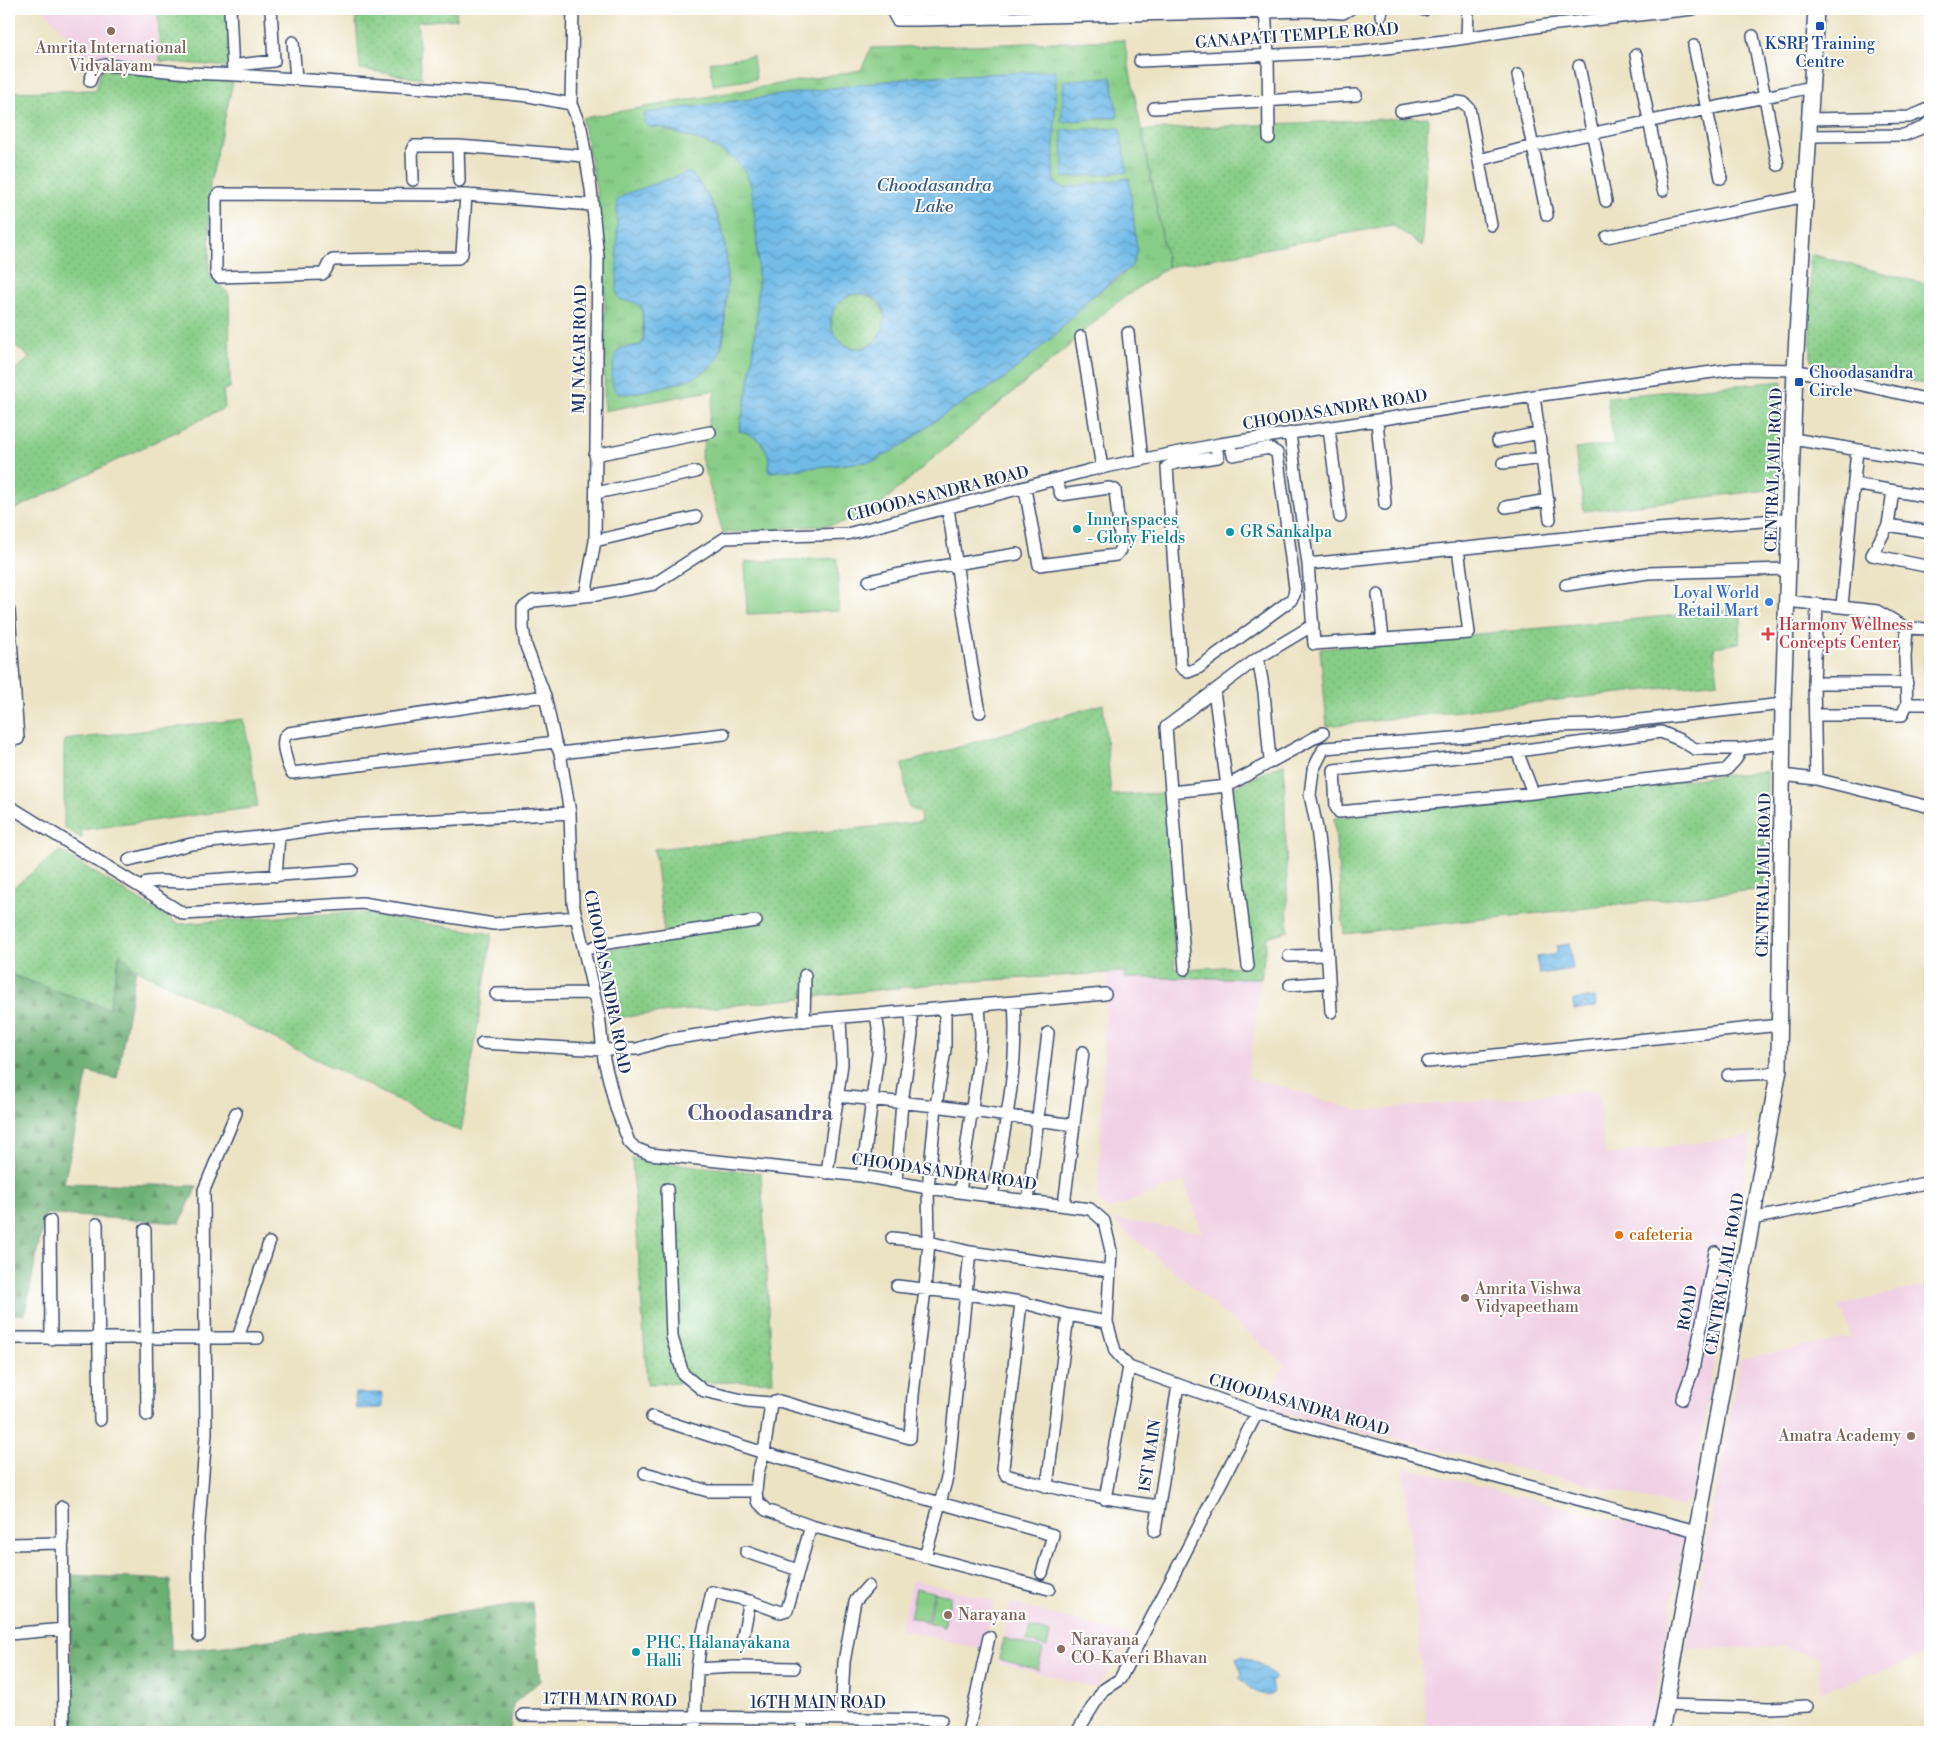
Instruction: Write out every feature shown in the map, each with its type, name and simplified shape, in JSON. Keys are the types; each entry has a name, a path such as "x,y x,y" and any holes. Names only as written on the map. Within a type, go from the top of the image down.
{"main road":[{"name":"CENTRAL JAIL ROAD","path":"1661,1732 1779,1074 1783,704 1795,370 1816,9"}],"street":[{"path":"230,9 235,70"},
{"path":"90,81 97,67 105,65 188,73 235,70 274,62 271,9"},
{"path":"235,70 296,78 529,96 571,104 573,9"},
{"path":"891,9 897,20 918,14 1265,10 1307,10 1343,13 1350,9"},
{"path":"1467,38 1468,9"},
{"name":"GANAPATI TEMPLE ROAD","path":"1140,62 1361,50 1467,38 1548,25 1693,9"},
{"path":"1265,10 1268,55 1269,138"},
{"path":"1753,36 1778,165"},
{"path":"293,42 296,78"},
{"path":"1694,46 1721,178"},
{"path":"1636,55 1663,190"},
{"path":"1579,66 1606,201"},
{"path":"1518,75 1547,215"},
{"path":"1479,160 1533,146 1812,87"},
{"path":"1154,108 1356,96"},
{"path":"1401,111 1457,102 1464,103 1469,108 1492,226"},
{"name":"MJ NAGAR ROAD","path":"571,104 581,128 598,257 595,541 585,596"},
{"path":"1810,119 1909,117 1930,107"},
{"path":"1909,117 1914,131"},
{"path":"1810,136 1904,134 1922,128 1930,122"},
{"path":"413,180 412,150 414,146 458,146 585,156"},
{"path":"458,146 459,181"},
{"path":"466,195 462,254 458,258 333,260 328,263 325,272 322,274 219,277 216,273 216,198 218,194 466,195 592,205"},
{"path":"1607,237 1806,196"},
{"path":"1128,333 1142,460"},
{"path":"1081,337 1102,468"},
{"name":"CHOODASANDRA ROAD","path":"1696,1530 1257,1413 1129,1367 1116,1351 1107,1322 1111,1251 1104,1221 1090,1208 928,1188 862,1176 650,1154 635,1148 628,1142 616,1108 604,1060 604,1050 593,993 573,903 570,813 545,696 526,646 523,628 523,608 533,601 585,596 654,584 725,538 847,534 948,509 1026,494 1056,480 1102,468 1216,445 1534,396 1735,369 1795,370 1930,400"},
{"path":"1534,396 1550,519"},
{"path":"1377,420 1385,504"},
{"path":"1328,428 1340,517"},
{"path":"595,455 710,432"},
{"path":"1498,441 1539,433"},
{"path":"1290,434 1308,564 1314,644 1469,633 1458,548"},
{"path":"1793,439 1930,462"},
{"path":"1230,443 1233,455"},
{"path":"1216,445 1218,457"},
{"path":"1268,448 1278,453 1295,588 1294,595 1290,600 1206,663 1188,672 1181,667 1167,468 1175,463 1233,455 1268,448"},
{"path":"1842,606 1857,450"},
{"path":"1503,463 1543,458"},
{"path":"596,493 696,472"},
{"path":"1026,494 1039,565 1116,555 1121,545 1115,490 1109,488 1061,495 1056,480"},
{"path":"1854,484 1930,497"},
{"path":"1893,491 1888,525 1872,555 1930,567"},
{"path":"1506,508 1548,500"},
{"path":"948,509 968,648 980,712"},
{"path":"595,541 696,517"},
{"path":"1308,564 1654,529 1790,519"},
{"path":"1888,525 1930,532"},
{"path":"869,581 917,570 1016,554"},
{"path":"1566,585 1648,572 1788,569"},
{"path":"1378,595 1382,639"},
{"path":"1787,601 1877,611 1906,628 1930,629"},
{"path":"1816,779 1814,684 1817,604"},
{"path":"9,611 18,739 9,740"},
{"path":"1185,969 1166,727 1258,658 1313,625"},
{"path":"1815,714 1902,715 1907,704 1908,684 1905,656 1906,628"},
{"path":"1258,658 1264,692 1270,761"},
{"path":"1814,684 1908,684"},
{"path":"1214,691 1248,966"},
{"path":"545,696 289,733 283,741 288,768 292,773 557,747 724,734"},
{"path":"1331,1012 1322,870 1317,828 1310,795 1313,770 1324,748 1466,737 1554,726 1595,725 1783,704"},
{"path":"1907,704 1930,704"},
{"path":"1741,749 1736,759 1726,770 1534,794 1339,812 1336,807 1334,770 1517,751 1661,732 1696,749 1741,749 1782,743"},
{"path":"1171,792 1226,786 1322,733"},
{"path":"1517,751 1534,794"},
{"path":"1782,775 1816,779 1930,807"},
{"path":"9,806 184,914 362,903 494,924 576,917"},
{"path":"129,860 190,844 279,835 344,825 570,813"},
{"path":"276,876 279,835"},
{"path":"148,882 180,882 352,870"},
{"path":"584,951 601,944 756,921"},
{"path":"1288,956 1327,955"},
{"path":"804,1021 805,975"},
{"path":"1290,985 1329,982"},
{"path":"496,994 593,993"},
{"path":"482,1043 604,1050 637,1049 665,1040 776,1023 1106,994"},
{"path":"992,1196 1010,1094 1015,1044 1014,1002"},
{"path":"960,1192 980,1051 979,1006"},
{"path":"667,1188 672,1337 683,1374 704,1391 747,1401 772,1403 779,1401 910,1438 912,1395 929,1242 928,1188 936,1106 945,1050 945,1009"},
{"path":"896,1182 902,1102 912,1034 911,1012"},
{"path":"862,1176 878,1054 879,1033 876,1015"},
{"path":"828,1173 842,1064 840,1018"},
{"path":"1428,1062 1780,1025"},
{"path":"1028,1201 1048,1033"},
{"path":"1064,1205 1084,1052"},
{"path":"1728,1075 1779,1074"},
{"path":"838,1096 936,1106 1074,1125"},
{"path":"199,1636 198,1536 206,1434 204,1190 236,1113"},
{"path":"1752,1219 1930,1182"},
{"path":"50,1221 51,1339"},
{"path":"97,1224 100,1420"},
{"path":"145,1230 147,1415"},
{"path":"892,1238 929,1242 970,1252 1110,1271"},
{"path":"238,1338 269,1244"},
{"path":"925,1557 948,1474 970,1252"},
{"name":"ROAD","path":"1682,1399 1693,1370 1715,1252"},
{"path":"897,1286 1021,1302 1068,1315 1107,1322"},
{"path":"1021,1302 1003,1468 1006,1475 1047,1488 1105,1499 1159,1506"},
{"path":"1047,1488 1068,1315"},
{"path":"9,1338 258,1338"},
{"path":"1105,1499 1129,1367"},
{"name":"1ST MAIN","path":"1155,1531 1178,1385"},
{"path":"772,1403 756,1491 757,1501 766,1510 811,1526 1049,1589"},
{"path":"1077,1732 1103,1690 1120,1679 1257,1413"},
{"path":"652,1417 764,1453 1053,1535 1042,1573"},
{"path":"645,1473 708,1491 756,1491"},
{"path":"62,1506 64,1732"},
{"path":"695,1732 697,1669 702,1632 712,1592 750,1601 780,1612 787,1610 811,1526"},
{"path":"9,1544 63,1543"},
{"path":"746,1552 798,1570"},
{"path":"841,1718 844,1662 856,1601 868,1586"},
{"path":"742,1641 750,1601"},
{"path":"9,1634 64,1630"},
{"path":"968,1732 989,1637"},
{"path":"697,1669 735,1667 794,1668"},
{"path":"1666,1705 1770,1708 1807,1706"},
{"name":"17TH MAIN ROAD","path":"523,1715 695,1718"},
{"name":"16TH MAIN ROAD","path":"695,1718 941,1720"},
{"path":"802,1719 802,1732"}],"shaded area":[{"name":"Amrita International Vidyalayam","path":"43,9 158,9 160,61 83,54"},
{"name":"Amrita Vishwa Vidyapeetham","path":"1125,972 1125,978 1261,978 1248,1078 1360,1111 1598,1090 1605,1155 1751,1136 1692,1497 1681,1507 1263,1408 1285,1364 1111,1219 1202,1232 1184,1181 1109,1210 1098,1202 1107,973"},
{"path":"1930,1285 1930,1654 1820,1692 1820,1658 1784,1647 1687,1649 1740,1359 1852,1337 1840,1305"},
{"path":"1404,1467 1684,1537 1649,1732 1427,1732"},
{"name":"Narayana","path":"913,1580 995,1601 983,1650 900,1629"},
{"name":"Narayana CO-Kaveri Bhavan","path":"1011,1603 1131,1636 1097,1688 997,1662"}],"green space":[{"path":"158,9 227,9 230,67 160,61"},
{"path":"355,9 456,9 457,19 417,22 422,79 360,69"},
{"path":"1124,40 1168,267 1112,306 1062,352 931,460 880,505 878,515 831,525 723,533 701,457 715,390 604,411 605,295 597,193 582,118 861,70 871,48","holes":["1055,71 1053,181 1065,188 1129,178 1123,275 1090,298 1055,335 1002,380 943,415 892,451 874,461 769,472 768,457 763,445 753,436 739,430 750,378 756,325 758,272 753,199 747,174 735,160 715,147 659,127 648,126 644,116 645,113 917,77","690,172 713,205 724,239 727,274 721,349 715,361 704,372 669,385 643,391 624,394 617,392 613,387 617,351 622,348 641,345 643,342 642,307 634,302 621,300 617,294"]},
{"path":"753,56 756,79 713,85 710,62"},
{"path":"101,70 233,82 210,184 209,274 229,294 230,388 223,390 225,408 9,512 9,374 30,358 9,340 9,92 96,90"},
{"path":"1428,117 1422,246 1392,225 1168,267 1142,130"},
{"path":"1810,254 1930,285 1930,385 1811,361"},
{"path":"858,294 868,296 877,302 883,311 885,321 883,331 877,340 868,346 858,348 848,346 839,340 833,331 831,321 833,311 839,302 848,296"},
{"path":"1782,381 1777,489 1584,511 1575,449 1614,444 1607,397"},
{"path":"837,558 839,611 747,614 745,562"},
{"path":"1742,609 1739,643 1714,647 1718,682 1327,726 1320,649"},
{"path":"1103,704 1111,795 1168,793 1175,969 1248,966 1229,790 1284,763 1288,931 1267,937 1261,978 1124,978 1125,972 944,983 613,1018 602,950 665,942 654,849 921,822 920,813 909,808 902,764"},
{"path":"244,719 258,807 81,830 82,839 64,827 64,740"},
{"path":"1767,771 1764,889 1344,934 1334,818"},
{"path":"60,851 178,924 355,912 492,934 461,1132 136,969 120,953 109,1009 9,974 9,891"},
{"path":"120,953 136,969 117,1079 88,1072 64,1183 197,1186 180,1223 45,1214 25,1314 9,1314 9,974 109,1009"},
{"path":"632,1159 761,1173 773,1381 647,1384"},
{"path":"71,1575 170,1580 171,1651 235,1645 532,1602 540,1681 513,1704 510,1732 70,1732"},
{"path":"916,1588 934,1592 926,1622 910,1617"},
{"path":"935,1593 951,1596 944,1627 928,1622"},
{"path":"1030,1627 1050,1633 1047,1647 1027,1641"},
{"path":"1004,1638 1043,1649 1038,1670 999,1659"}],"water":[{"name":"Choodasandra Lake","path":"1056,71 1053,181 1065,188 1129,178 1137,250 1132,266 1090,298 1055,335 1002,380 943,415 903,445 874,461 769,472 769,457 763,445 753,436 739,431 750,378 756,326 758,273 753,200 747,175 735,160 715,147 659,127 649,127 644,122 645,113 917,77","holes":["855,294 872,297 881,306 885,317 882,330 876,340 866,347 854,348 840,341 835,334 831,320 832,313 836,307 841,301"]},
{"path":"1111,77 1118,117 1061,122 1064,80"},
{"path":"1120,128 1127,172 1063,178 1062,130"},
{"path":"690,172 713,206 724,240 727,275 723,337 720,351 708,369 692,378 659,388 628,394 620,393 616,391 612,380 615,354 622,348 641,345 644,339 642,307 634,302 621,300 617,294 617,200 628,193"},
{"path":"1569,944 1573,969 1539,974 1536,957 1557,954 1557,946"},
{"path":"1595,997 1596,1007 1574,1010 1573,1000"},
{"path":"355,1393 382,1393 382,1408 356,1409"},
{"path":"1242,1656 1260,1664 1276,1677 1271,1681 1273,1693 1269,1696 1256,1692 1239,1677 1242,1674 1236,1659"}],"place":[{"name":"KSRP Training Centre","path":"1820,26"},
{"name":"Amrita International Vidyalayam","path":"111,31"},
{"name":"Choodasandra Circle","path":"1799,382"},
{"name":"Inner spaces - Glory Fields","path":"1077,529"},
{"name":"GR Sankalpa","path":"1230,532"},
{"name":"Loyal World Retail Mart","path":"1769,602"},
{"name":"Harmony Wellness Concepts Center","path":"1768,634"},
{"name":"cafeteria","path":"1619,1235"},
{"name":"Amrita Vishwa Vidyapeetham","path":"1465,1298"},
{"name":"Amatra Academy","path":"1911,1436"},
{"name":"Narayana","path":"948,1615"},
{"name":"Narayana CO-Kaveri Bhavan","path":"1061,1649"},
{"name":"PHC, Halanayakana Halli","path":"636,1652"}],"district":[{"name":"Choodasandra","path":"760,1114"}]}
